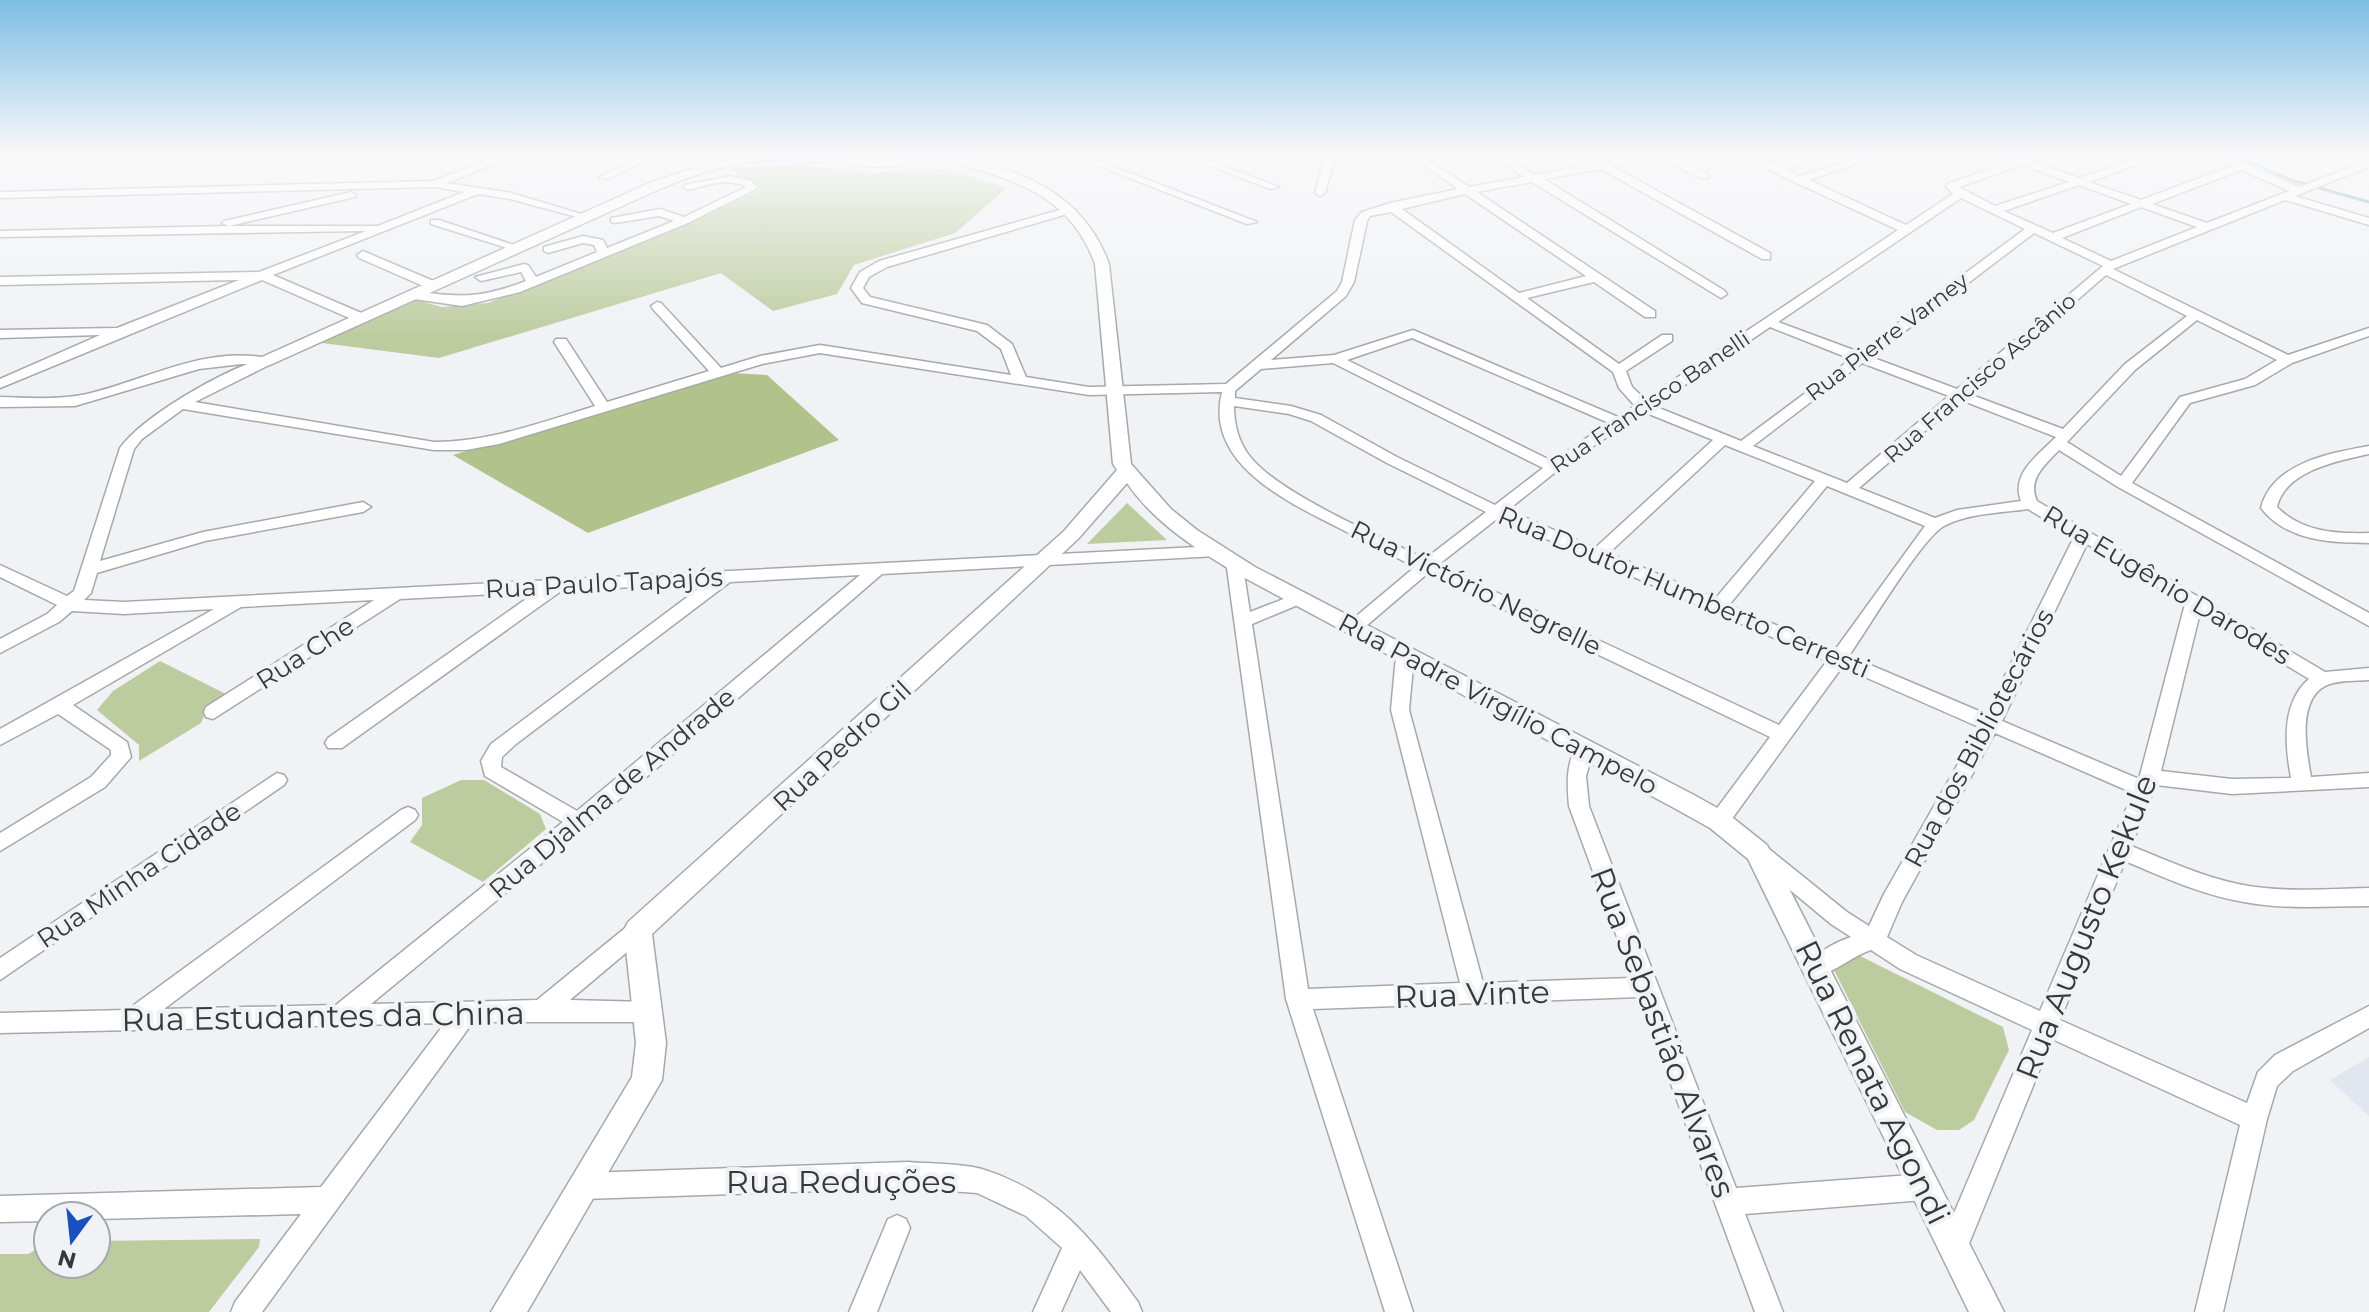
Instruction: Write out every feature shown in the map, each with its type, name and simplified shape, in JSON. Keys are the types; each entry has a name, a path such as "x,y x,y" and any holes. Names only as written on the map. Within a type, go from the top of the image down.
{"street":[{"path":"195,231 263,215"},
{"path":"0,384 121,331 418,215"},
{"path":"575,215 584,218"},
{"path":"0,647 71,605 82,593 127,448 149,424 180,404 264,362 590,215"},
{"path":"615,220 642,215"},
{"path":"669,215 684,221"},
{"path":"414,295 462,302 533,282 601,248 623,245 696,215"},
{"path":"1020,380 1007,347 982,328 866,300 857,288 864,275 894,260 1052,215"},
{"path":"1076,215 1100,254 1120,450 1126,471"},
{"path":"1233,215 1251,222"},
{"path":"1228,394 1256,365 1342,293 1348,282 1361,220 1365,215"},
{"path":"1403,215 1619,370 1626,388 1644,407 1935,524"},
{"path":"1501,215 1650,314"},
{"path":"1594,215 1721,294"},
{"path":"1692,215 1766,256"},
{"path":"1874,215 1904,229"},
{"name":"Rua Francisco Banelli","path":"1353,628 1553,467 1922,215"},
{"path":"2005,215 2053,237 2196,315 2287,360"},
{"path":"2053,237 2112,215"},
{"path":"2174,215 2207,227"},
{"name":"Rua Francisco Ascânio","path":"1849,489 2108,267 2236,215"},
{"path":"2347,215 2369,222"},
{"path":"435,222 517,248"},
{"path":"0,234 386,228"},
{"name":"Rua Pierre Varney","path":"1742,447 2032,229"},
{"path":"0,242 37,233"},
{"path":"548,249 583,239 601,248"},
{"path":"363,255 434,286"},
{"path":"481,277 524,268 533,282"},
{"path":"0,281 264,276 361,318"},
{"path":"1517,297 1594,278"},
{"path":"657,306 718,373"},
{"name":"Rua Eugênio Darodes","path":"2196,315 2130,367 2032,470 2024,482 2025,493 2031,504 2323,679"},
{"path":"1767,322 1960,396 2061,439 2123,484 2369,620"},
{"path":"0,334 121,331"},
{"path":"2123,484 2185,400 2260,378 2287,360 2369,332"},
{"path":"1256,365 1335,359 1413,334 1621,423"},
{"path":"1619,370 1667,338"},
{"path":"561,342 603,407"},
{"name":"Rua Doutor Humberto Cerresti","path":"180,404 434,446 466,446 494,441 794,352 820,349 1114,393 1228,394 1316,418 1392,460 1596,556 1991,723 2146,783 2201,787 2369,780"},
{"path":"0,402 71,402 217,359 246,357 264,362"},
{"path":"1335,359 1553,467"},
{"name":"Rua Victório Negrelle","path":"1228,394 1230,431 1242,457 1290,494 1425,567 1783,735"},
{"path":"1596,556 1722,439"},
{"path":"2369,450 2339,455 2311,466 2280,485 2269,499 2269,508 2289,526 2331,537 2369,538"},
{"name":"Rua Padre Virgílio Campelo","path":"1126,471 1155,506 1187,533 1225,556 1405,656 1719,821 1758,852"},
{"name":"Rua Pedro Gil","path":"542,1010 638,930 1044,560 1094,512 1126,471"},
{"path":"1717,608 1824,480"},
{"path":"1719,821 1838,659 1919,541 1935,524 1957,515 2031,504"},
{"path":"91,569 229,531 363,507"},
{"name":"Rua dos Bibliotecários","path":"1874,940 1892,900 1991,723 2083,535"},
{"path":"1225,556 1244,621 1298,999 1399,1312"},
{"name":"Rua Paulo Tapajós","path":"0,570 71,605 124,608 1044,560 1225,556"},
{"name":"Rua Djalma de Andrade","path":"342,1014 579,822 878,568"},
{"path":"579,822 492,771 489,763 492,755 725,577"},
{"path":"335,743 556,586"},
{"name":"Rua Che","path":"213,712 397,594"},
{"path":"1244,621 1299,598"},
{"name":"Rua Augusto Kekule","path":"1954,1246 2146,783 2194,601"},
{"path":"0,738 237,604"},
{"path":"1405,656 1400,710 1474,994"},
{"path":"2302,784 2296,752 2297,713 2310,688 2323,679 2369,674"},
{"path":"0,843 98,782 121,757 120,747 59,705"},
{"name":"Rua Sebastião Alvares","path":"1584,749 1576,776 1579,806 1769,1312"},
{"name":"Rua Minha Cidade","path":"0,970 277,780"},
{"path":"130,1021 408,815"},
{"path":"2118,849 2204,884 2242,893 2275,897 2369,897"},
{"path":"1758,852 1839,918 1908,962 2254,1119"},
{"name":"Rua Renata Agondi","path":"1758,852 1987,1312"},
{"path":"508,1312 647,1080 651,1043 638,930"},
{"path":"1818,968 1847,948 1874,940"},
{"name":"Rua Vinte","path":"1298,999 1645,987"},
{"name":"Rua Estudantes da China","path":"0,1023 542,1010 647,1012"},
{"path":"245,1312 466,1013"},
{"path":"2209,1312 2254,1119 2267,1080 2284,1063 2369,1016"},
{"name":"Rua Reduções","path":"584,1186 908,1175 979,1181 1035,1207 1078,1244 1128,1312"},
{"path":"1727,1202 1924,1187"},
{"path":"0,1209 329,1200"},
{"path":"863,1312 897,1228"},
{"path":"1047,1312 1078,1244"}],"shaded area":[{"path":"2369,1057 2369,1116 2330,1080"}],"green space":[{"path":"704,215 976,215 955,233 854,265 837,294 773,311 721,273 439,358 322,343 413,299 442,307 488,303"},
{"path":"730,373 767,375 839,440 588,533 453,455"},
{"path":"1127,503 1167,540 1087,544"},
{"path":"160,661 230,696 209,704 201,723 139,761 139,745 97,710 113,691"},
{"path":"461,780 484,780 540,814 546,829 483,882 410,842 422,825 422,798"},
{"path":"1838,945 2003,1027 2009,1050 1974,1120 1959,1130 1937,1130 1905,1112 1833,968"},
{"path":"260,1239 259,1247 209,1312 0,1312 0,1254 32,1252 32,1280 112,1280 112,1241"}]}
